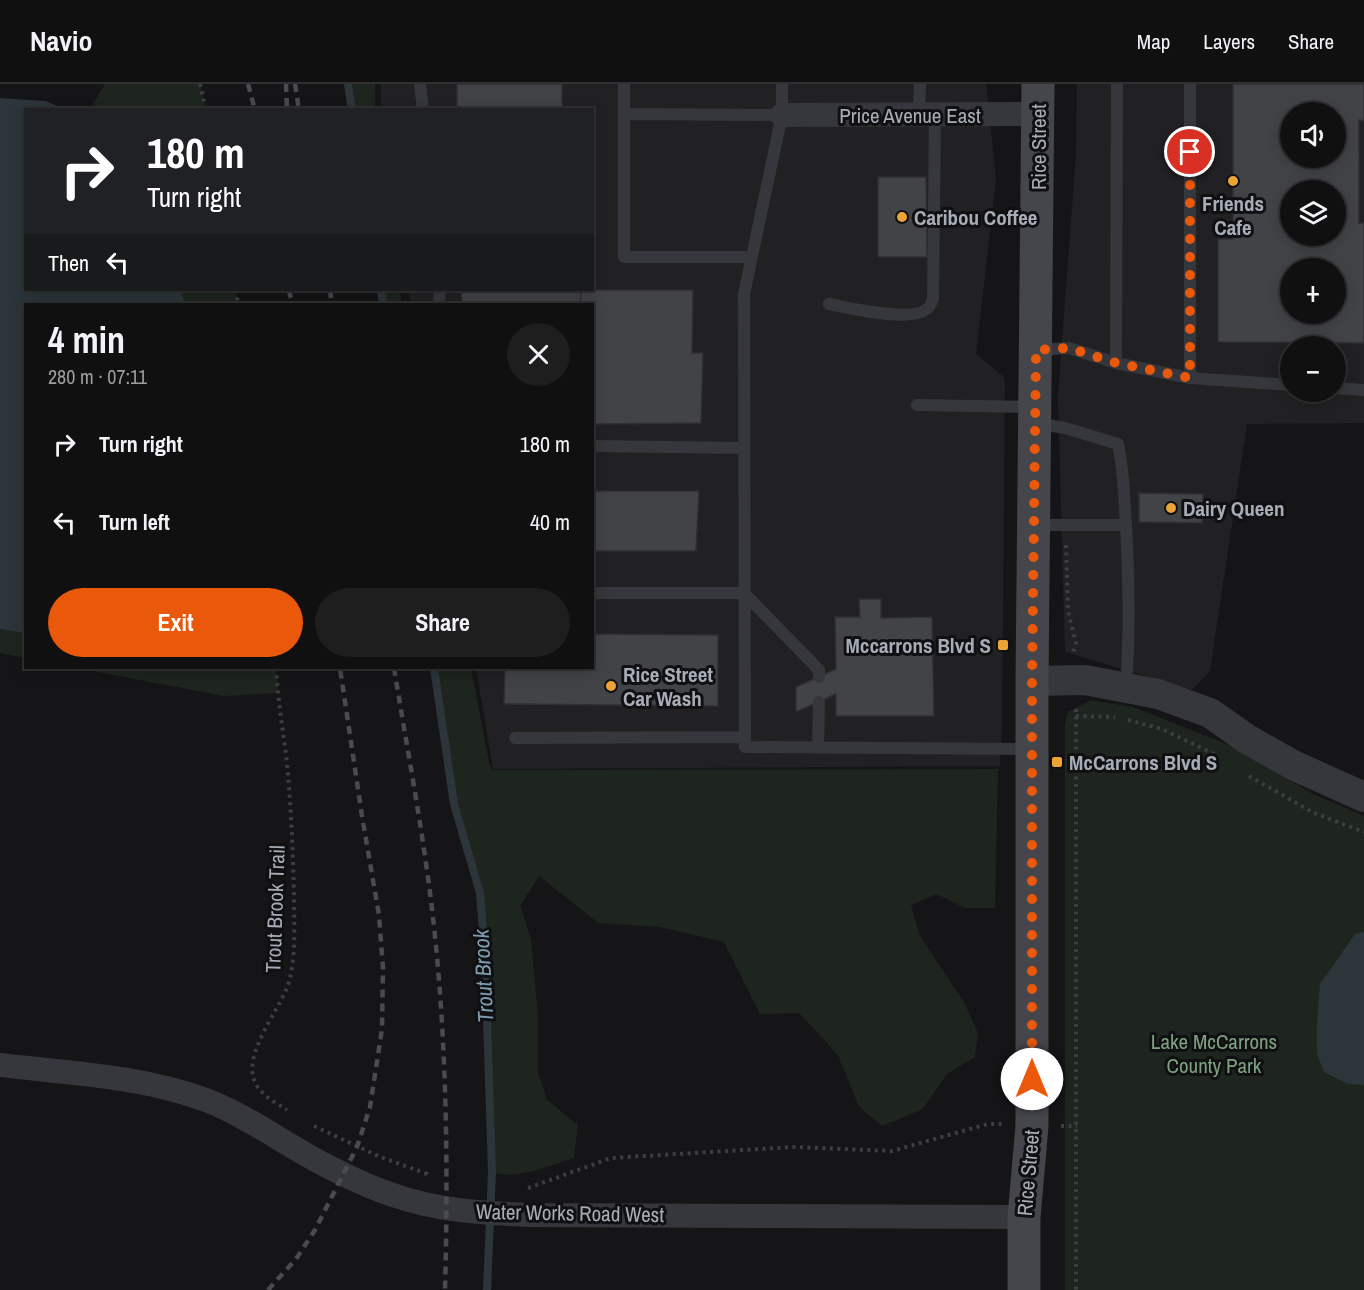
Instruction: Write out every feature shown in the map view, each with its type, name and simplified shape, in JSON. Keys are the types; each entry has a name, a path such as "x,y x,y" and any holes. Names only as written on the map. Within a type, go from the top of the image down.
{"main road":[{"name":"Rice Street","path":"1024,1290 1024,1216 1032,1126 1032,681 1050,525 1035,415 1038,99"}],"street":[{"name":"Price Avenue East","path":"782,115 927,115 1038,99"},
{"path":"1032,681 1085,680 1158,694 1210,713 1247,739 1293,765 1364,796"},
{"name":"Water Works Road West","path":"0,1065 113,1078 174,1090 248,1118 329,1167 395,1196 468,1212 530,1215 1024,1216"}],"lane":[{"path":"420,84 423,108"},
{"path":"624,84 624,257 752,256"},
{"path":"782,84 782,115 744,294 745,747 1032,749"},
{"path":"830,304 887,314 915,314 930,307 933,298 927,115 920,84"},
{"path":"1116,363 1117,84"},
{"path":"1190,84 1190,378"},
{"path":"624,114 782,115"},
{"path":"1036,350 1069,348 1116,363 1190,378 1280,384"},
{"path":"1346,389 1364,390"},
{"path":"917,405 1035,415 1065,428 1118,444 1123,468 1126,525 1129,642 1126,687"},
{"path":"594,446 744,448"},
{"path":"1050,525 1126,525"},
{"path":"594,592 744,593 819,670 819,677"},
{"path":"818,747 819,702"},
{"path":"515,738 745,737"}],"path":[{"path":"200,84 206,108"},
{"path":"1050,525 1076,643 1073,651"},
{"name":"Trout Brook Trail","path":"276,669 293,840 292,952 290,979 256,1047 253,1071 254,1081 261,1091 294,1116"},
{"path":"1076,707 1076,1290"},
{"path":"1076,716 1116,717"},
{"path":"1128,720 1162,729 1222,758"},
{"path":"1247,775 1314,813 1364,832"},
{"path":"527,1188 611,1158 794,1147 892,1151 988,1124"},
{"path":"312,1125 378,1156 427,1174 428,1182"}],"shaded area":[{"path":"381,84 986,84 996,179 976,354 1005,378 1000,766 493,769 476,669 594,669 594,303 411,303 408,291 594,291 594,108 381,108"},
{"path":"1077,84 1364,84 1364,423 1247,424 1210,671 1192,690 1065,652 1058,396 1076,153"},
{"path":"0,98 45,101 62,108 24,108 24,291 181,291 185,303 24,303 24,633 0,629"},
{"path":"1364,932 1364,1085 1348,1084 1324,1072 1317,1054 1317,1023 1320,984 1355,934"}],"green space":[{"path":"105,84 200,84 206,108 91,108"},
{"path":"347,84 375,84 375,108 351,108"},
{"path":"181,291 236,291 238,303 185,303"},
{"path":"378,291 400,291 402,303 380,303"},
{"path":"0,629 24,633 24,658 0,653"},
{"path":"82,669 276,669 278,693 224,696"},
{"path":"434,669 471,669 492,770 998,769 995,908 965,908 937,894 911,905 920,936 964,1002 978,1033 975,1057 947,1074 923,1109 882,1126 859,1107 838,1055 799,1013 760,1014 724,942 660,927 598,923 539,876 520,906 531,939 538,1016 538,1072 547,1100 578,1125 574,1158 512,1175 492,1172 480,893 454,804"},
{"name":"Lake McCarrons County Park","path":"1091,700 1133,707 1234,747 1313,794 1364,816 1364,1290 1065,1290 1065,724 1068,712"}],"building":[{"path":"457,84 562,84 562,108 457,108"},
{"path":"1233,84 1364,84 1364,121 1359,120 1359,223 1364,223 1364,343 1346,343 1346,336 1280,336 1280,342 1218,342 1218,239 1233,239"},
{"name":"Caribou Coffee","path":"878,177 926,177 927,257 878,257"},
{"path":"693,290 692,353 703,353 701,423 594,424 594,303 580,303 581,291"},
{"path":"461,291 581,291 580,303 462,303"},
{"path":"594,491 699,491 696,551 594,551"},
{"name":"Dairy Queen","path":"1139,493 1203,494 1202,523 1139,522"},
{"path":"859,599 881,599 881,618 932,617 934,716 836,716 836,694 796,712 796,687 836,669 835,617 860,617"},
{"name":"Rice Street Car Wash","path":"594,634 718,635 718,706 504,704 505,669 594,669"}],"waterway":[{"name":"Trout Brook","path":"348,84 352,108"},
{"name":"Trout Brook","path":"381,291 383,303"},
{"name":"Trout Brook","path":"434,669 454,804 480,893 485,958 492,1172 487,1290"}],"railway":[{"path":"248,84 254,108"},
{"path":"286,84 287,108"},
{"path":"295,84 299,108"},
{"path":"289,291 292,303"},
{"path":"330,291 332,303"},
{"path":"268,1290 296,1259 315,1230 357,1147 370,1107 382,1029 383,968 379,915 340,669"},
{"path":"394,669 428,876 440,989 446,1118 445,1290"}],"place":[{"name":"Friends Cafe","path":"1233,181"},
{"name":"Caribou Coffee","path":"902,217"},
{"name":"Dairy Queen","path":"1171,508"},
{"name":"Mccarrons Blvd S","path":"1003,645"},
{"name":"Rice Street Car Wash","path":"611,686"},
{"name":"McCarrons Blvd S","path":"1057,762"}],"route":[{"path":"1032,1079 1032,681 1036,350 1069,348 1116,363 1190,378 1190,152"}]}
